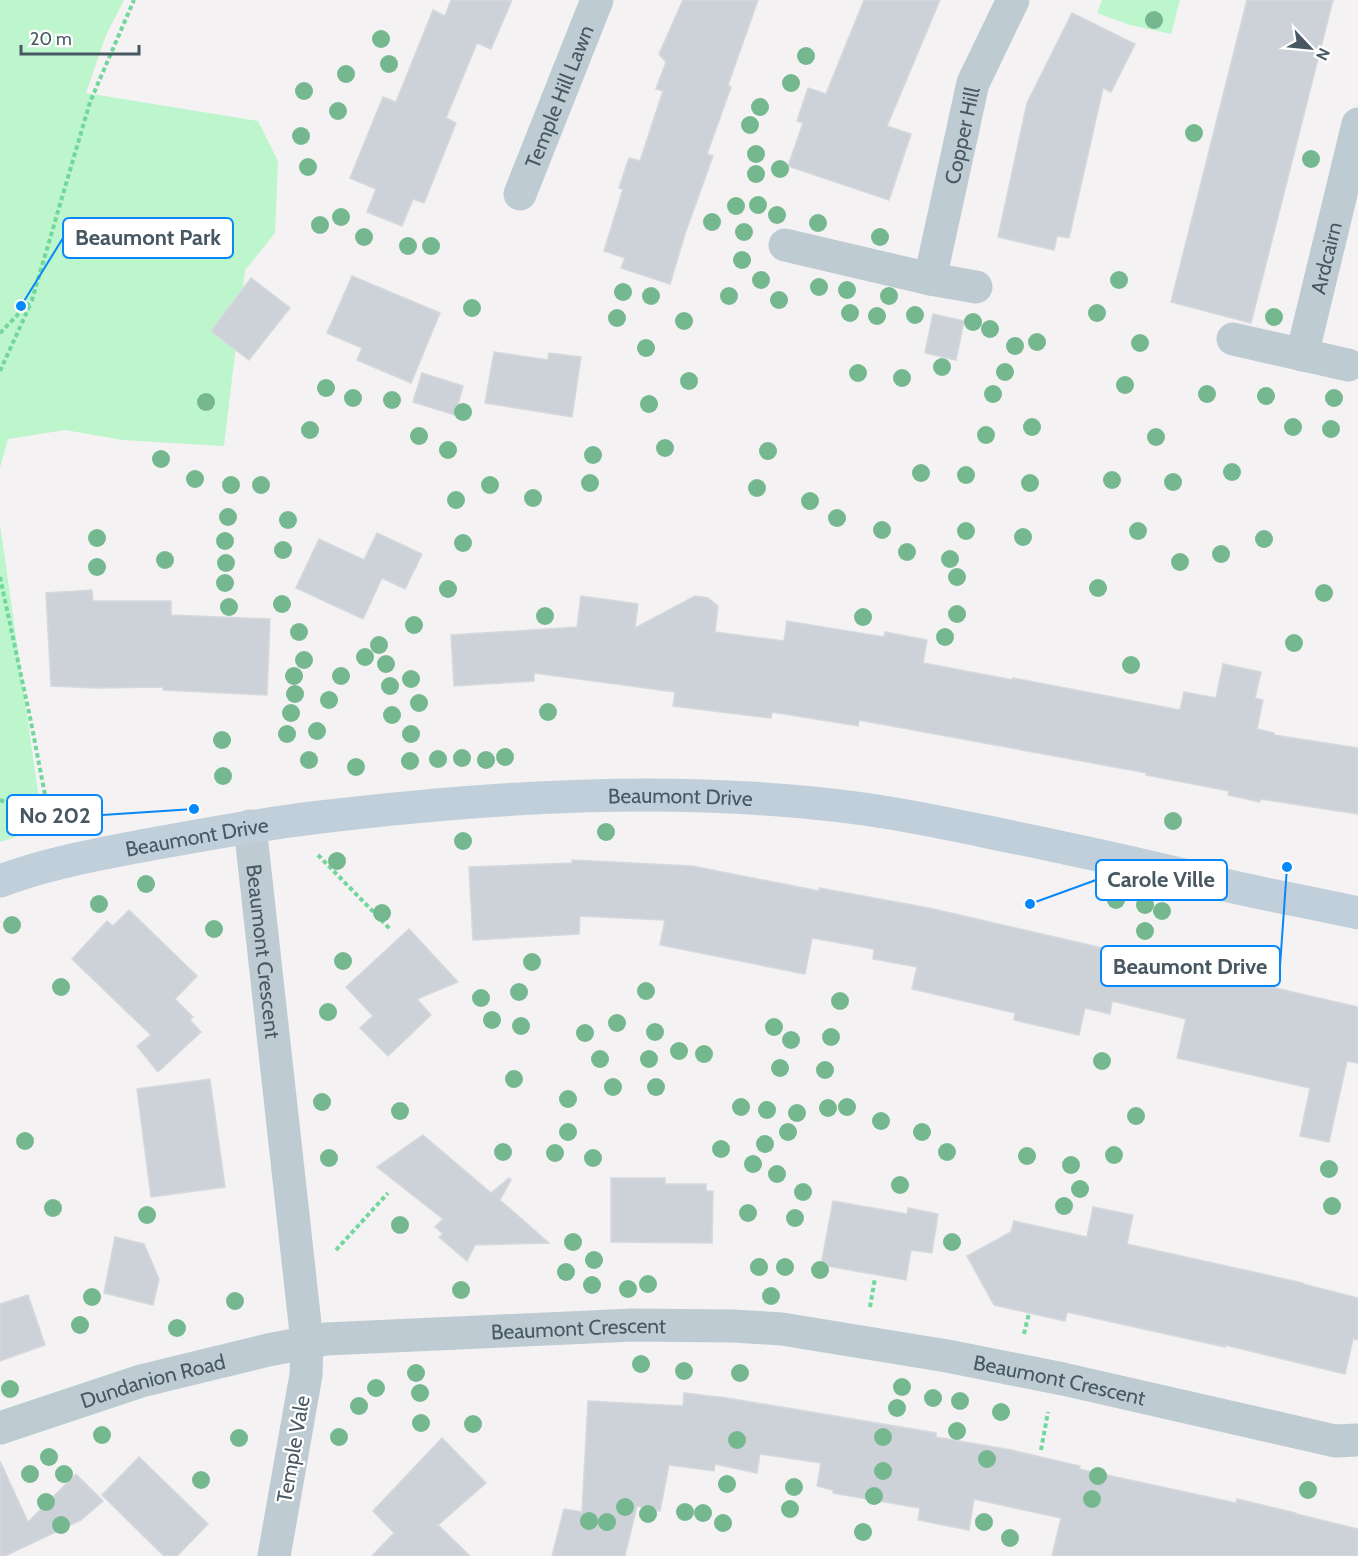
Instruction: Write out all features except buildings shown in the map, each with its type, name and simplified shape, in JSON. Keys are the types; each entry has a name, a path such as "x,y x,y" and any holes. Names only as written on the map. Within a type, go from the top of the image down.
{"street":[{"name":"Temple Hill Lawn","path":"520,194 597,0"},
{"name":"Copper Hill","path":"930,279 973,83 1013,0"},
{"name":"Ardcairn","path":"1302,355 1358,124"},
{"path":"785,246 930,279 976,287"},
{"path":"1233,339 1348,365"},
{"name":"Beaumont Drive","path":"0,880 95,856 250,826 429,805 549,797 670,795 772,800 861,809 966,827 1358,913"},
{"name":"Beaumont Crescent","path":"250,826 308,1342 338,1338 633,1325 782,1329 947,1356 1335,1441 1358,1440"},
{"name":"Dundanion Road","path":"0,1428 125,1386 308,1342"},
{"name":"Temple Vale","path":"274,1556 306,1375 308,1342"}],"path":[{"path":"0,370 32,300 90,102 134,0"},
{"path":"0,333 32,300"},
{"path":"0,577 53,834"},
{"path":"0,800 22,808 50,824"},
{"path":"318,855 390,929"},
{"path":"335,1251 388,1193"},
{"path":"868,1318 874,1278"},
{"path":"1041,1450 1050,1405"}],"green space":[{"path":"0,0 124,0 106,35 86,93 258,121 278,161 275,233 245,270 224,446 122,440 65,430 8,439 0,468"},
{"path":"1102,0 1180,0 1171,34 1130,25 1097,13"},
{"path":"0,524 43,828 0,842"}],"place":[{"name":"Beaumont Park","path":"21,306"},
{"name":"No 202","path":"194,809"},
{"name":"Beaumont Drive","path":"1287,867"},
{"name":"Carole Ville","path":"1030,904"}]}
